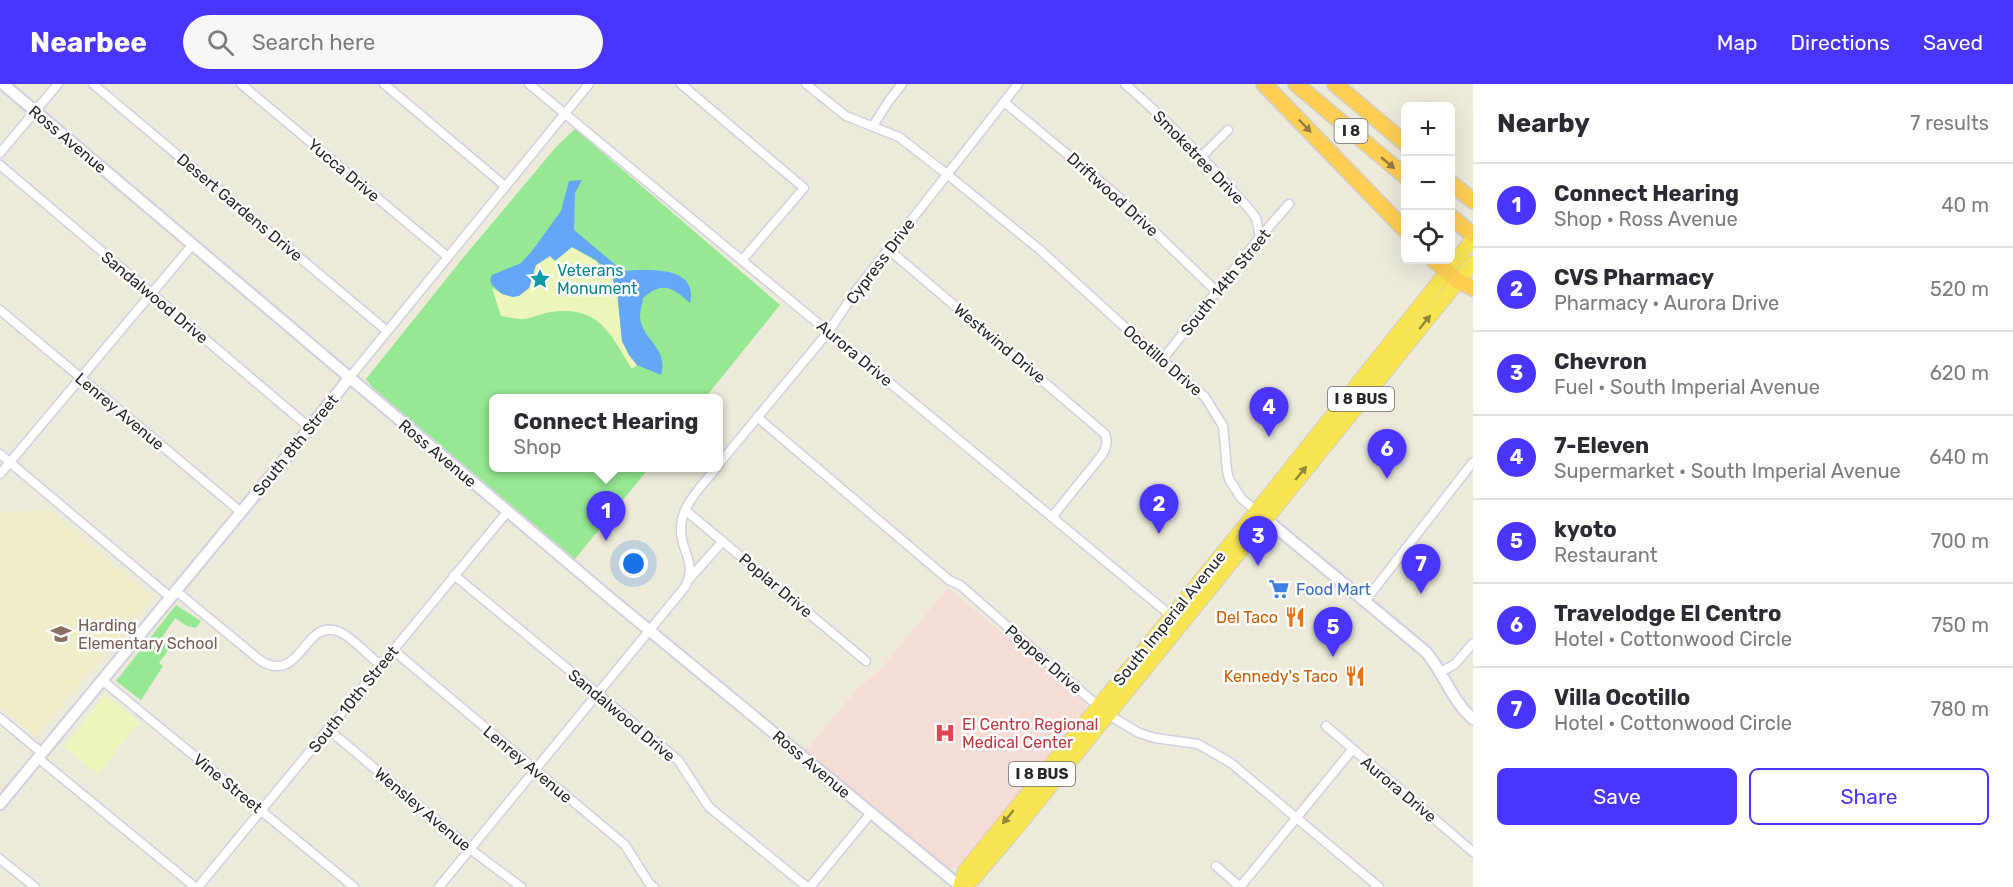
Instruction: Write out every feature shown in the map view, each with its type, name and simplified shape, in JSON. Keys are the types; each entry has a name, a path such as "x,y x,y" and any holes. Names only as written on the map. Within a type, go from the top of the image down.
{"highway":[{"path":"1264,84 1401,226"},
{"name":"I 8","path":"1296,84 1401,173"},
{"name":"I 8","path":"1335,84 1401,139"},
{"path":"1455,174 1473,187"},
{"path":"1455,186 1473,201"},
{"path":"1455,222 1470,241"},
{"name":"South Imperial Avenue","path":"960,887 973,879 1032,798 1452,276 1470,241"},
{"name":"South Imperial Avenue","path":"1452,276 1473,263"},
{"path":"1438,264 1452,276 1473,288"}],"street":[{"name":"Ross Avenue","path":"3,84 507,511 960,887"},
{"path":"0,153 58,84"},
{"name":"Desert Gardens Drive","path":"93,84 387,331"},
{"name":"Yucca Drive","path":"241,84 448,257"},
{"path":"384,84 505,186"},
{"name":"Aurora Drive","path":"529,84 1176,620"},
{"name":"South 8th Street","path":"0,804 310,428 589,84"},
{"path":"681,84 804,188 743,259"},
{"name":"Ocotillo Drive","path":"806,84 846,116 899,137 948,175 1039,249 1205,397 1223,426 1229,479 1242,498 1426,652 1441,672 1457,702 1473,719"},
{"path":"873,126 883,108 902,84"},
{"name":"Cypress Drive","path":"723,459 829,331 888,249 1018,84"},
{"name":"Smoketree Drive","path":"1132,86 1202,156 1256,218 1260,237"},
{"name":"Driftwood Drive","path":"1004,102 1114,193 1217,292"},
{"path":"1202,156 1228,130"},
{"name":"Sandalwood Drive","path":"0,165 310,428"},
{"name":"South 14th Street","path":"1162,360 1289,204"},
{"path":"0,474 193,244"},
{"name":"Westwind Drive","path":"888,249 1106,434 1106,449 1102,456 1052,517"},
{"name":"Lenrey Avenue","path":"0,310 241,512"},
{"name":"Pepper Drive","path":"757,417 949,580 960,585 1102,710 1139,733 1155,738 1198,744 1231,763 1379,887"},
{"path":"0,454 173,593 271,667 284,666 293,661 313,636 329,630 342,633 380,665"},
{"path":"1365,601 1470,472 1473,462"},
{"name":"Cypress Drive","path":"689,579 691,568 681,528 686,510 713,472"},
{"name":"Poplar Drive","path":"686,510 866,661"},
{"name":"South 10th Street","path":"197,887 507,511"},
{"path":"439,887 685,587 689,579 723,541"},
{"name":"Sandalwood Drive","path":"454,575 678,760 709,807 809,887"},
{"path":"1441,672 1455,664 1473,642"},
{"name":"Lenrey Avenue","path":"393,650 625,845 649,883 654,887"},
{"name":"Vine Street","path":"102,680 354,887"},
{"path":"0,717 40,755 197,887"},
{"name":"Aurora Drive","path":"1326,726 1473,852"},
{"name":"Wensley Avenue","path":"328,729 470,849 521,887"},
{"path":"1216,866 1240,887 1352,750"},
{"path":"809,887 871,813"},
{"path":"0,859 35,887"}],"shaded area":[{"name":"Harding Elementary School","path":"49,510 153,597 36,737 0,708 0,512"},
{"name":"El Centro Regional Medical Center","path":"948,588 1084,700 1086,705 1085,712 959,866 954,869 946,868 804,753 859,687 880,670"}],"green space":[{"path":"575,129 780,305 708,394 489,394 489,472 646,472 575,559 372,387 366,379 556,147"},
{"path":"176,605 201,621 196,628 187,626 175,618 161,639 169,649 159,663 163,666 141,700 116,681"}],"sand":[{"path":"572,247 596,261 614,281 622,341 637,365 632,369 602,325 581,313 551,312 524,319 501,316 492,288 510,295 529,288 536,265 550,256 556,260"},
{"path":"105,695 139,722 98,774 64,747"}],"water":[{"path":"582,180 575,193 574,230 623,271 656,270 679,275 691,290 690,303 668,288 656,289 643,298 640,317 645,332 661,358 661,375 637,365 622,341 617,291 611,275 596,260 572,247 555,261 550,256 536,265 529,288 519,296 502,294 492,285 490,280 492,275 521,263 532,251 561,211 569,181"}],"place":[{"name":"Veterans Monument","path":"540,279"},
{"name":"7-Eleven","path":"1269,437"},
{"name":"Travelodge El Centro","path":"1387,479"},
{"name":"CVS Pharmacy","path":"1159,534"},
{"name":"Connect Hearing","path":"606,541"},
{"name":"Chevron","path":"1258,566"},
{"name":"Food Mart","path":"1279,589"},
{"name":"Villa Ocotillo","path":"1421,594"},
{"name":"Del Taco","path":"1295,617"},
{"name":"Harding Elementary School","path":"61,634"},
{"name":"kyoto","path":"1333,657"},
{"name":"Kennedy's Taco","path":"1355,676"},
{"name":"El Centro Regional Medical Center","path":"945,733"}]}
